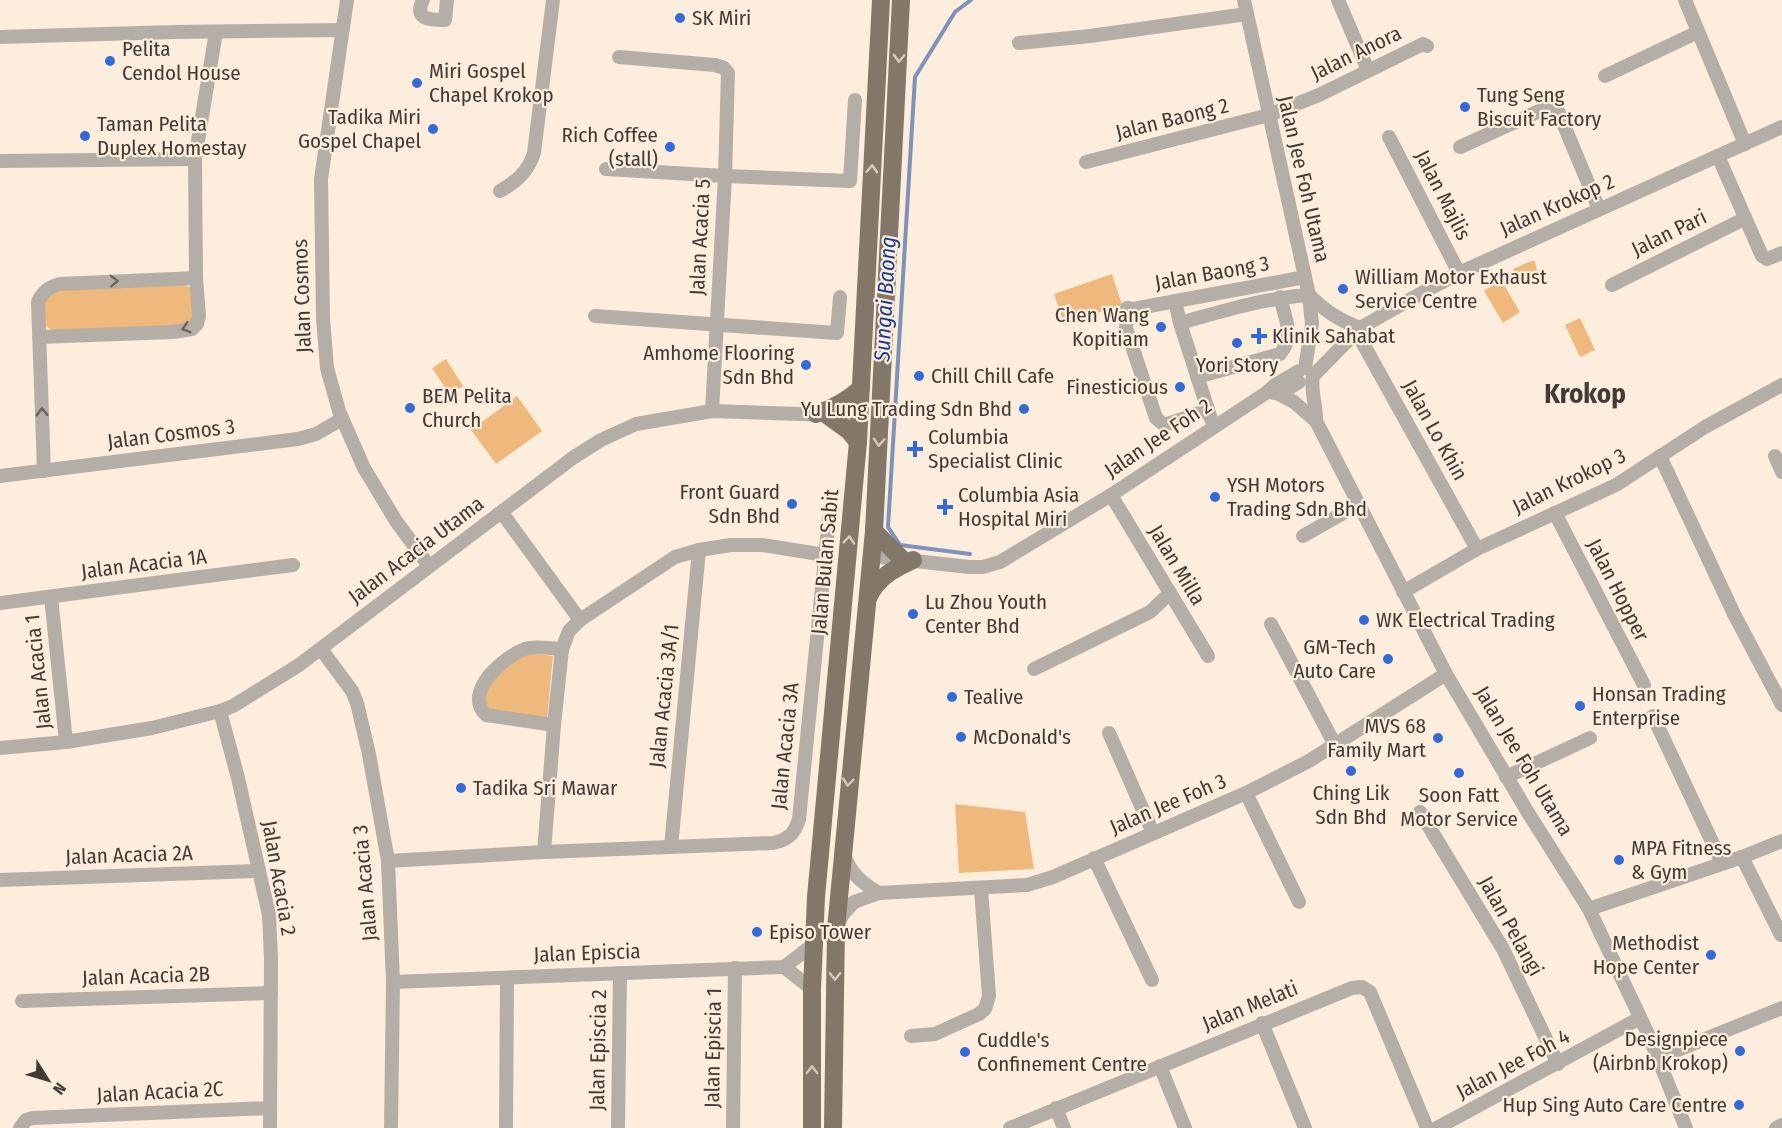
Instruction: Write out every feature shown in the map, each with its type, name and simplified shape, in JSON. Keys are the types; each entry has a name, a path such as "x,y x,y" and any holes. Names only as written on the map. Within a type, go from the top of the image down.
{"main road":[{"name":"Jalan Bulan Sabit","path":"812,1128 812,989 816,897 858,442 881,0"},
{"name":"Jalan Bulan Sabit","path":"833,1128 836,928 842,845 874,531 895,157 901,0"},
{"path":"859,416 872,397 874,388 884,193 895,157"},
{"path":"822,415 849,399 861,388"},
{"path":"822,415 844,427 858,442"},
{"path":"866,603 873,587 885,574 908,559 874,531"},
{"path":"816,897 825,876 856,581 871,556"}],"street":[{"name":"Jalan Cosmos","path":"347,0 321,179 325,355 342,419 364,468 396,521 429,566"},
{"path":"423,0 421,11 423,17 428,20 445,20 447,0"},
{"path":"500,191 520,177 531,163 534,153 553,0"},
{"path":"1338,0 1368,70"},
{"path":"1685,0 1745,144"},
{"path":"1019,43 1090,36 1245,7"},
{"name":"Jalan Jee Foh Utama","path":"1245,7 1309,295 1312,324 1305,376"},
{"path":"0,37 342,30"},
{"path":"39,337 173,332 192,329 197,324 199,316 196,278 195,159 216,32"},
{"path":"1605,76 1698,32"},
{"name":"Jalan Anora","path":"1269,115 1318,95 1423,44 1427,46"},
{"name":"Jalan Acacia 5","path":"619,57 715,65 724,68 728,73 725,176 712,411"},
{"path":"606,169 850,181 855,100"},
{"path":"1460,147 1555,104 1599,209"},
{"name":"Jalan Baong 2","path":"1086,162 1269,115"},
{"name":"Jalan Krokop 2","path":"1305,376 1352,338 1358,330 1460,273 1782,128"},
{"name":"Jalan Majlis","path":"1389,137 1460,273"},
{"path":"1718,156 1762,256 1767,259 1782,253"},
{"path":"0,161 195,159"},
{"name":"Jalan Pari","path":"1612,285 1744,219"},
{"name":"Jalan Baong 3","path":"1208,410 1167,424 1163,424 1156,418 1126,328 1130,308 1305,277"},
{"path":"44,471 38,302 43,293 51,286 60,284 196,278"},
{"path":"1235,290 1238,306"},
{"path":"1180,323 1238,306 1280,297 1309,295 1332,315 1358,330"},
{"path":"595,316 837,333 840,297"},
{"path":"1197,378 1280,354 1287,345 1289,334 1280,297"},
{"path":"1175,301 1213,426"},
{"name":"Jalan Lo Khin","path":"1358,330 1477,549"},
{"path":"1304,411 1300,396 1305,376"},
{"path":"1305,376 1317,411 1316,421"},
{"name":"Jalan Jee Foh 2","path":"871,556 969,567 983,567 1000,562 1111,495 1213,426 1271,393 1275,385 1305,376"},
{"name":"Jalan Krokop 3","path":"1403,592 1477,549 1616,485 1705,427 1782,385"},
{"path":"1271,393 1294,402 1316,421"},
{"name":"Jalan Acacia Utama","path":"0,748 66,742 152,728 220,711 252,694 321,649 429,566 601,440 636,424 712,411 859,416"},
{"name":"Jalan Cosmos 3","path":"0,476 298,439 316,434 342,419"},
{"name":"Jalan Jee Foh Utama","path":"1316,421 1446,674 1506,777 1589,909 1658,1058 1686,1128"},
{"path":"1660,456 1734,614 1782,705"},
{"path":"1775,456 1782,472"},
{"name":"Jalan Milla","path":"1111,495 1208,656"},
{"path":"1303,536 1359,504"},
{"path":"502,513 580,620"},
{"name":"Jalan Hopper","path":"1555,513 1644,685"},
{"name":"Jalan Acacia 3A","path":"388,861 773,843 789,837 797,825 829,518"},
{"path":"544,852 562,649 569,631 580,620 675,556 731,545 762,545 825,555"},
{"name":"Jalan Acacia 3A/1","path":"671,847 699,550"},
{"name":"Jalan Acacia 1A","path":"0,603 294,565"},
{"path":"1034,669 1150,612 1170,593"},
{"name":"Jalan Acacia 1","path":"51,597 66,742"},
{"path":"1271,624 1335,745"},
{"path":"554,725 486,715 481,706 481,693 492,671 521,651 535,648 562,649"},
{"name":"Jalan Acacia 3","path":"321,649 352,691 357,703 373,774 388,861 393,982 391,1128"},
{"name":"Jalan Jee Foh 3","path":"836,928 843,914 854,902 879,893 1037,883 1246,793 1309,761 1446,674"},
{"name":"Jalan Acacia 2","path":"220,711 238,778 269,915 270,1128"},
{"path":"1653,716 1722,863"},
{"path":"1109,733 1153,833"},
{"path":"1506,777 1590,738"},
{"path":"1246,793 1299,902"},
{"name":"Jalan Pelangi","path":"1420,812 1503,949 1558,1064"},
{"path":"1589,909 1782,841"},
{"path":"842,845 849,869 866,885 879,893"},
{"path":"1742,857 1781,935"},
{"path":"1094,858 1152,980"},
{"name":"Jalan Acacia 2A","path":"0,880 259,871"},
{"path":"911,1036 935,1034 985,1009 988,996 981,888"},
{"path":"812,989 784,967 814,944"},
{"name":"Jalan Episcia","path":"393,982 784,967"},
{"name":"Jalan Episcia 1","path":"733,1128 735,968"},
{"name":"Jalan Episcia 2","path":"618,1128 620,973"},
{"path":"506,1128 507,978"},
{"name":"Jalan Melati","path":"1010,1128 1262,1023 1352,988 1362,987 1370,992 1427,1128"},
{"name":"Jalan Acacia 2B","path":"22,1001 271,993"},
{"path":"1658,1058 1782,1008"},
{"name":"Jalan Jee Foh 4","path":"1437,1128 1640,1018"},
{"path":"1262,1023 1305,1128"},
{"path":"1160,1066 1185,1128"},
{"name":"Jalan Acacia 2C","path":"20,1128 26,1120 33,1118 152,1121 270,1108"},
{"path":"1056,1108 1064,1128"},
{"path":"1776,1128 1782,1125"}],"shaded area":[{"path":"1535,261 1539,282 1527,286 1524,274 1515,278 1513,269"},
{"path":"1112,274 1122,305 1064,324 1054,294"},
{"path":"1501,280 1520,312 1503,323 1484,291"},
{"path":"183,284 191,288 194,320 184,328 52,330 44,325 43,300 50,290"},
{"path":"1580,318 1595,350 1580,357 1565,325"},
{"path":"446,359 463,386 450,395 432,368"},
{"path":"517,396 542,431 496,464 471,430"},
{"path":"528,653 553,656 547,719 485,709 491,679 501,669"},
{"path":"955,804 1025,812 1034,869 959,873"}],"waterway":[{"name":"Sungai Baong","path":"970,554 900,545 888,527 915,77 955,12 971,0"}],"place":[{"name":"SK Miri","path":"680,18"},
{"name":"Pelita Cendol House","path":"110,61"},
{"name":"Miri Gospel Chapel Krokop","path":"417,83"},
{"name":"Tung Seng Biscuit Factory","path":"1465,107"},
{"name":"Tadika Miri Gospel Chapel","path":"433,129"},
{"name":"Taman Pelita Duplex Homestay","path":"85,136"},
{"name":"Rich Coffee (stall)","path":"670,147"},
{"name":"William Motor Exhaust Service Centre","path":"1343,289"},
{"name":"Chen Wang Kopitiam","path":"1161,327"},
{"name":"Klinik Sahabat","path":"1259,336"},
{"name":"Yori Story","path":"1237,343"},
{"name":"Amhome Flooring Sdn Bhd","path":"806,365"},
{"name":"Chill Chill Cafe","path":"919,376"},
{"name":"Finesticious","path":"1180,387"},
{"name":"BEM Pelita Church","path":"410,408"},
{"name":"Yu Lung Trading Sdn Bhd","path":"1024,409"},
{"name":"Columbia Specialist Clinic","path":"915,449"},
{"name":"YSH Motors Trading Sdn Bhd","path":"1215,497"},
{"name":"Front Guard Sdn Bhd","path":"792,504"},
{"name":"Columbia Asia Hospital Miri","path":"945,507"},
{"name":"Lu Zhou Youth Center Bhd","path":"913,614"},
{"name":"WK Electrical Trading","path":"1364,620"},
{"name":"GM-Tech Auto Care","path":"1388,659"},
{"name":"Tealive","path":"952,697"},
{"name":"Honsan Trading Enterprise","path":"1580,706"},
{"name":"McDonald's","path":"961,737"},
{"name":"MVS 68 Family Mart","path":"1438,738"},
{"name":"Ching Lik Sdn Bhd","path":"1351,771"},
{"name":"Soon Fatt Motor Service","path":"1459,773"},
{"name":"Tadika Sri Mawar","path":"461,788"},
{"name":"MPA Fitness & Gym","path":"1619,860"},
{"name":"Episo Tower","path":"757,932"},
{"name":"Methodist Hope Center","path":"1711,955"},
{"name":"Designpiece (Airbnb Krokop)","path":"1740,1051"},
{"name":"Cuddle's Confinement Centre","path":"965,1052"},
{"name":"Hup Sing Auto Care Centre","path":"1739,1105"}],"district":[{"name":"Krokop","path":"1585,394"}]}
